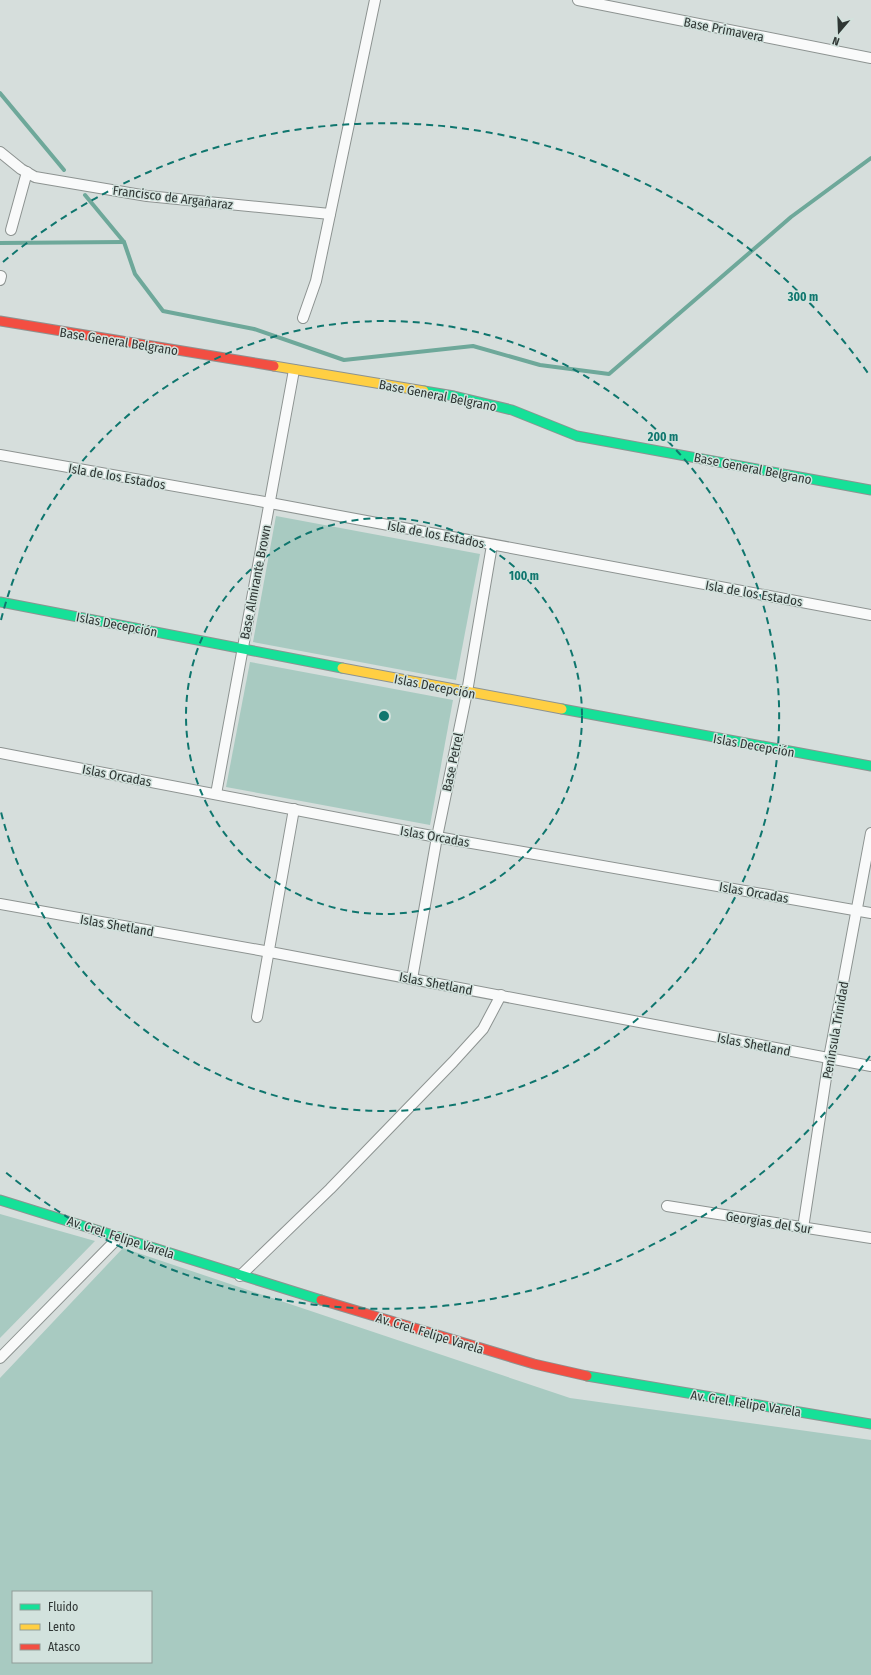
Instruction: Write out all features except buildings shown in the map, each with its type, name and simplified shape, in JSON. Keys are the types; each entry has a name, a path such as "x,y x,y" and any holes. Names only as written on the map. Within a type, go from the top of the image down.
{"street":[{"path":"303,318 316,281 375,0"},
{"name":"Base Primavera","path":"578,0 871,58"},
{"name":"Francisco de Argañaraz","path":"0,152 21,169 35,177 147,196 330,214"},
{"path":"11,230 27,172"},
{"name":"Base General Belgrano","path":"0,321 454,396 502,407 522,414 562,432 577,436 871,490"},
{"name":"Base Almirante Brown","path":"216,794 294,370"},
{"name":"Isla de los Estados","path":"0,455 270,503 871,615"},
{"name":"Base Petrel","path":"412,979 492,545"},
{"name":"Islas Decepción","path":"0,602 466,692 871,766"},
{"name":"Islas Orcadas","path":"0,753 437,837 871,913"},
{"path":"257,1017 270,952 294,809"},
{"name":"Península Trinidad","path":"803,1228 829,1058 871,833"},
{"name":"Islas Shetland","path":"0,904 270,952 871,1066"},
{"path":"240,1276 330,1189 453,1062 483,1029 501,996"},
{"name":"Av. Crel. Felipe Varela","path":"0,1200 240,1276 494,1353 580,1376 871,1424"},
{"name":"Georgias del Sur","path":"667,1206 871,1238"},
{"path":"0,1358 119,1237"}],"green space":[{"path":"276,516 480,554 456,680 253,642"},
{"path":"250,662 453,700 430,825 226,787"},
{"path":"0,1214 95,1241 0,1338"},
{"path":"123,1248 570,1398 871,1440 871,1675 0,1675 0,1378"}],"waterway":[{"path":"0,93 64,170"},
{"path":"85,195 124,242 135,274 163,311 254,329 344,360 473,346 540,365 609,374 791,217 871,158"},
{"path":"0,243 124,242"}],"traffic: fast":[{"path":"424,391 454,396 512,410 577,436 871,490"},
{"path":"0,602 342,668"},
{"path":"562,709 871,766"},
{"path":"0,1200 321,1300"},
{"path":"587,1376 871,1424"}],"traffic: slow":[{"path":"274,366 424,391"},
{"path":"342,668 562,709"}],"traffic: jam":[{"path":"0,321 274,366"},
{"path":"321,1300 534,1364 587,1376"}]}
